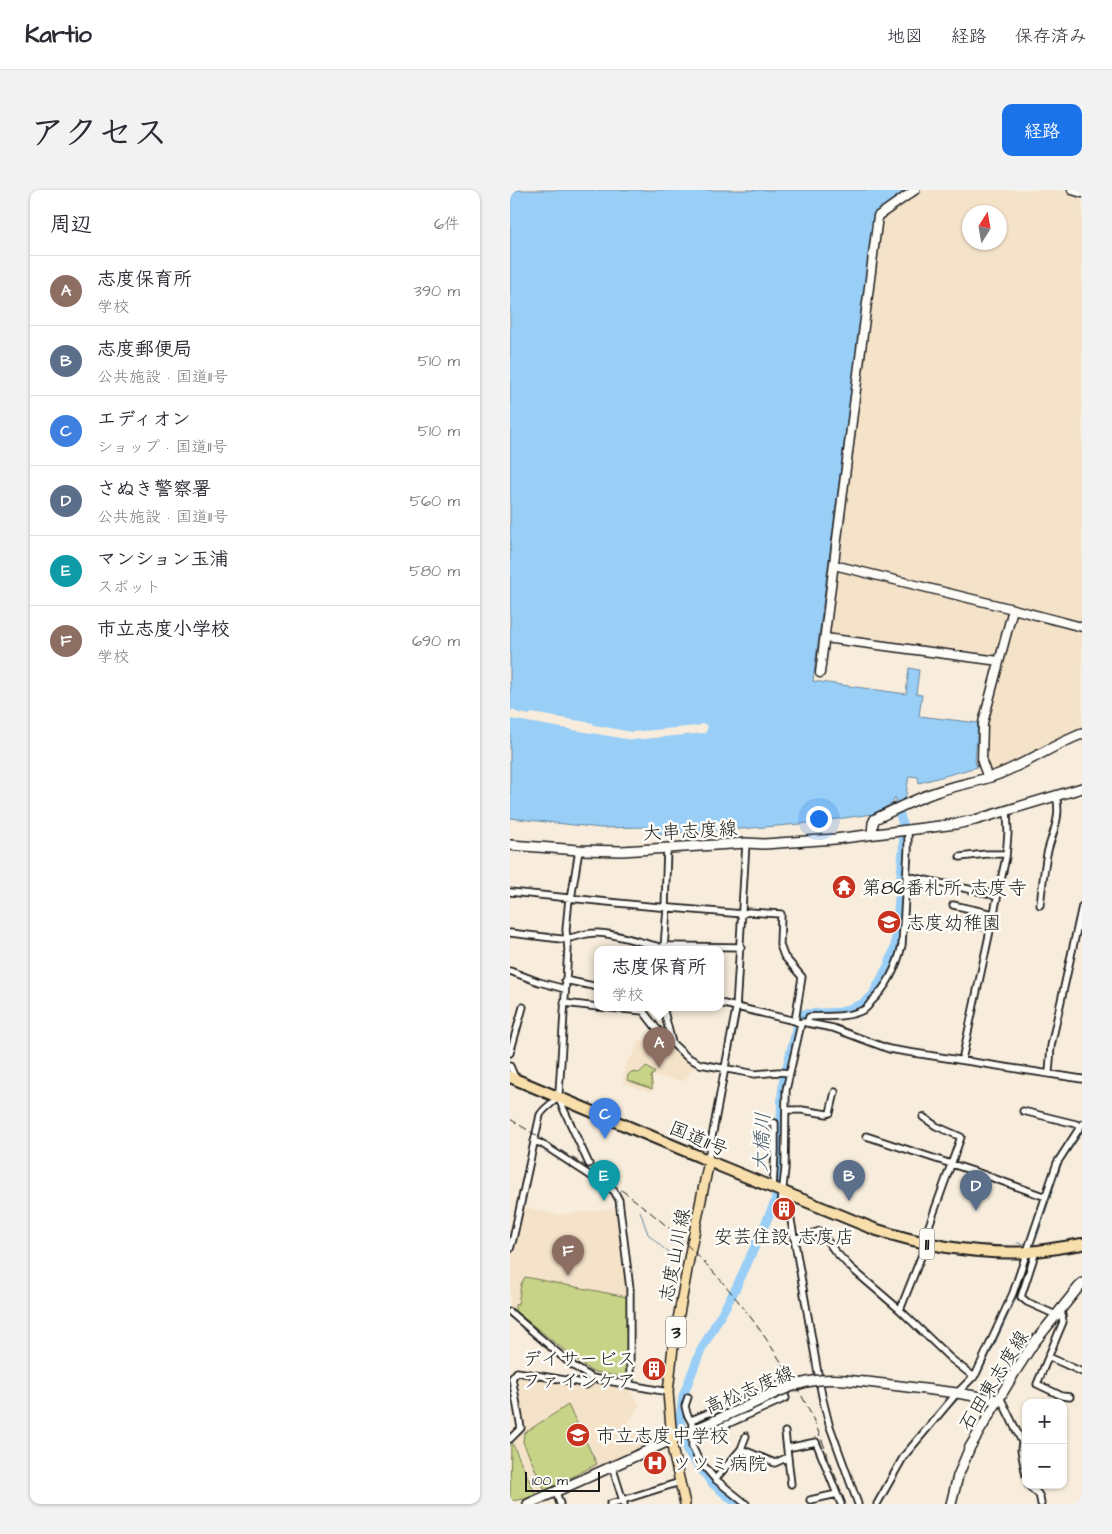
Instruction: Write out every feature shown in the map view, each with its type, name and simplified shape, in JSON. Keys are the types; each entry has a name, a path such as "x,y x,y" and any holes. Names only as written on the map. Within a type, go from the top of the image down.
{"highway":[{"name":"国道11号","path":"513,1078 874,1229 945,1248 983,1252 1031,1251 1082,1244"}],"main road":[{"path":"872,834 875,819 905,804 940,790 1000,774 1082,734"},
{"name":"大串志度線","path":"510,845 622,851 835,839 956,824 1082,788"},
{"name":"志度山川線","path":"685,1504 671,1440 668,1392 673,1347 709,1161"},
{"name":"石田東志度線","path":"951,1504 958,1476 970,1447 999,1398 1033,1344 1082,1283"},
{"name":"高松志度線","path":"528,1504 671,1440 692,1435 744,1408 804,1382 845,1380 999,1398"}],"street":[{"path":"820,673 878,216 915,190"},
{"path":"1072,190 1082,193"},
{"path":"834,564 1082,627"},
{"path":"988,778 982,762 984,723 1013,609"},
{"path":"825,638 999,661"},
{"path":"1040,905 1047,855 1058,816 1059,806 1056,796"},
{"path":"962,1060 1006,854 1008,834 1007,810"},
{"path":"801,1023 809,1017 838,1017 863,1010 882,992 899,959 902,945 906,876 905,829"},
{"path":"709,1161 736,1007 746,843"},
{"path":"668,848 666,908 668,946"},
{"path":"579,850 566,930 568,949 558,1097 590,1164"},
{"path":"960,857 1006,854"},
{"path":"906,876 998,895"},
{"path":"510,892 666,908 743,914 748,912 781,914 780,945 784,956 802,976 801,1023 786,1090 786,1169 780,1190 794,1238 828,1424 858,1504"},
{"path":"953,905 993,914"},
{"path":"1049,1073 1051,1046 1082,910"},
{"path":"957,921 990,928"},
{"path":"510,933 568,939 581,934 597,933 659,946"},
{"path":"724,947 741,947"},
{"path":"510,971 538,982 565,989"},
{"path":"565,980 594,986"},
{"path":"564,1003 594,1007"},
{"path":"724,1005 801,1023 833,1028 889,1048 914,1054 1082,1079"},
{"path":"510,1053 523,1007"},
{"path":"644,1011 657,1029 672,1044 687,1057 700,1064 756,1074 790,1073"},
{"path":"664,1011 672,1044"},
{"path":"510,1066 516,1076 513,1078"},
{"path":"786,1110 830,1113 834,1092"},
{"path":"510,1249 540,1115 558,1097"},
{"path":"1023,1111 1081,1126 1057,1164 1031,1251 1021,1297 1027,1302 1059,1312 1064,1322 1037,1384 1062,1396 1070,1397"},
{"path":"900,1310 925,1243 926,1234 950,1163 961,1137 923,1118"},
{"path":"759,1121 775,1122 781,1205"},
{"path":"866,1136 1046,1197"},
{"path":"534,1141 542,1144 614,1191 619,1200 631,1295 630,1385"},
{"path":"794,1238 820,1231 850,1267 900,1310 950,1358 974,1376"},
{"path":"877,1504 904,1456 957,1393 974,1376 1031,1251"},
{"path":"510,1312 572,1365 592,1378 668,1392"},
{"path":"1049,1356 1082,1372"},
{"path":"510,1439 521,1428 512,1378 517,1372 586,1385 592,1378"},
{"path":"690,1420 781,1384 786,1398 692,1435"},
{"path":"760,1392 765,1407"},
{"path":"688,1397 686,1406 687,1414 692,1422 692,1446 698,1459 707,1471 728,1491 746,1504"},
{"path":"999,1398 1022,1442 1022,1455"},
{"path":"785,1432 791,1484"},
{"path":"718,1476 741,1448 746,1436"},
{"path":"787,1448 816,1442 841,1504"},
{"path":"741,1448 775,1463 788,1457"},
{"path":"612,1466 623,1502"},
{"path":"610,1504 623,1502 680,1482"},
{"path":"1032,1489 1040,1495 1041,1504"},
{"path":"556,1492 560,1504"},
{"path":"810,1500 837,1494"}],"shaded area":[{"path":"922,190 1058,190 1082,196 1082,728 1049,742 991,774 988,773 984,758 988,720 1002,658 830,636 828,631 836,573 843,569 844,562 838,556 882,217"},
{"path":"638,1040 672,1047 695,1066 684,1081 652,1076 654,1090 650,1092 623,1083 624,1070 627,1062 635,1052"},
{"path":"521,1206 557,1215 619,1208 629,1296 627,1382 598,1376 583,1370 510,1308 510,1257"},
{"name":"市立志度中学校","path":"522,1373 588,1386 593,1383 629,1390 640,1404 629,1422 644,1446 538,1495 512,1440 523,1429 515,1379 517,1375"}],"green space":[{"path":"646,1066 655,1073 651,1076 652,1089 627,1080 631,1072 639,1073"},
{"path":"525,1277 627,1297 626,1326 628,1350 626,1378 591,1371 515,1311 521,1284"},
{"path":"568,1405 597,1464 545,1491 523,1442 524,1433"},
{"path":"511,1440 536,1495 510,1501"}],"water":[{"path":"510,190 910,190 874,216 813,681 906,694 909,668 919,670 916,694 922,695 919,716 978,723 975,761 977,767 919,783 918,777 909,776 905,801 896,805 896,798 894,798 893,803 873,814 801,824 653,834 646,827 601,828 510,818"}],"pier":[{"path":"510,710 530,715 531,713 593,723 594,725 631,732 698,726 702,724 708,727 705,733 632,740 510,719"}],"waterway":[{"name":"大橋川","path":"737,1504 712,1483 687,1451 680,1419 683,1396 700,1352 736,1288 775,1202 778,1185 784,1077 800,1017 804,1014 841,1012 862,1004 872,996 889,964 895,947 903,850 904,829 899,811 901,802"},
{"path":"1052,1169 1056,1157 1074,1131"},
{"path":"1037,1237 1062,1162 1082,1133"},
{"path":"1017,1243 1026,1244 1042,1198"},
{"path":"640,1211 648,1234 664,1249 684,1261"},
{"path":"966,1390 981,1373 1018,1294 1031,1256"},
{"path":"930,1429 960,1397"}],"railway":[{"path":"510,1119 624,1192 671,1230 714,1273 770,1344 802,1397 818,1430 846,1504"}],"place":[{"name":"第86番札所 志度寺","path":"844,887"},
{"name":"志度幼稚園","path":"889,922"},
{"name":"志度保育所","path":"659,1068"},
{"name":"エディオン","path":"605,1139"},
{"name":"マンション玉浦","path":"604,1201"},
{"name":"志度郵便局","path":"849,1201"},
{"name":"安芸住設 志度店","path":"784,1209"},
{"name":"さぬき警察署","path":"976,1211"},
{"name":"市立志度小学校","path":"568,1276"},
{"name":"デイサービス ファインケア","path":"654,1369"},
{"name":"市立志度中学校","path":"578,1435"},
{"name":"ツツミ病院","path":"655,1463"}]}
